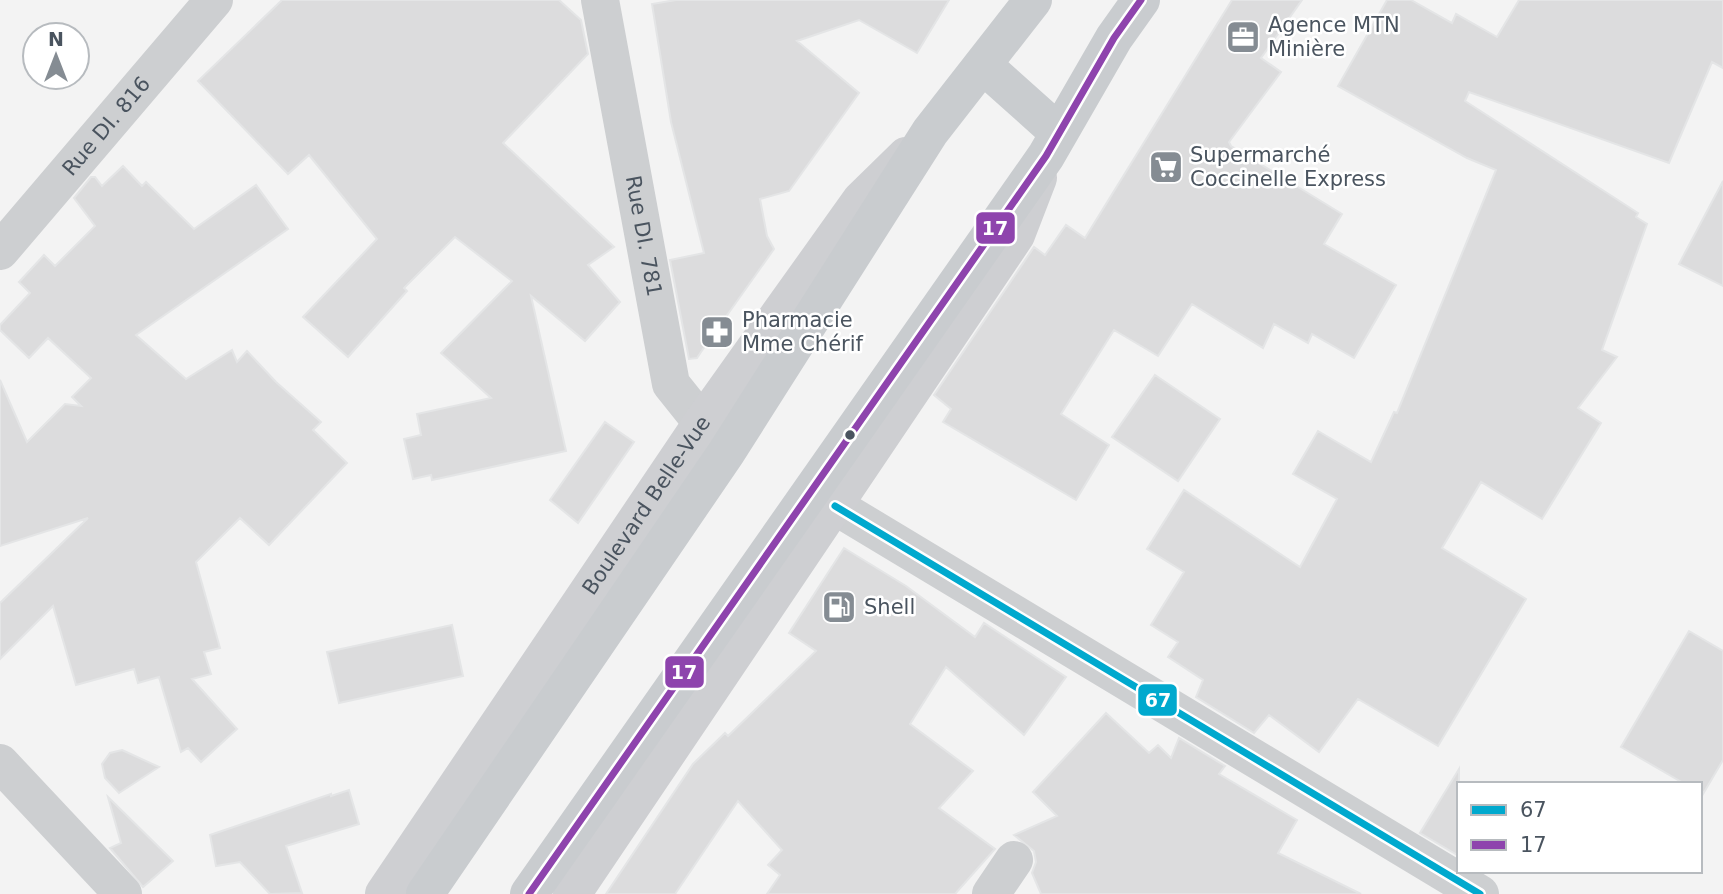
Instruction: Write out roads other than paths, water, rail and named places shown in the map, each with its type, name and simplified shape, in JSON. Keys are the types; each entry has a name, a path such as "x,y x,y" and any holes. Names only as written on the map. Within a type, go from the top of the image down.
{"main road":[{"name":"Boulevard Belle-Vue","path":"425,894 726,453 930,132 1032,0"},
{"path":"529,894 1053,144 1114,38 1140,0"},
{"path":"982,65 1053,144"}],"street":[{"name":"Rue DI. 816","path":"0,251 214,0"},
{"name":"Rue DI. 781","path":"600,0 671,384 726,453"},
{"name":"Boulevard Belle-Vue","path":"384,894 702,423 861,200 930,132"},
{"path":"572,894 1016,235 1053,144"},
{"path":"835,506 1480,894"},
{"path":"0,764 123,894"},
{"path":"990,894 1014,860"}],"place":[{"name":"Agence MTN Minière","path":"1243,37"},
{"name":"Supermarché Coccinelle Express","path":"1166,167"},
{"name":"Pharmacie Mme Chérif","path":"717,332"},
{"name":"Shell","path":"839,607"}]}
